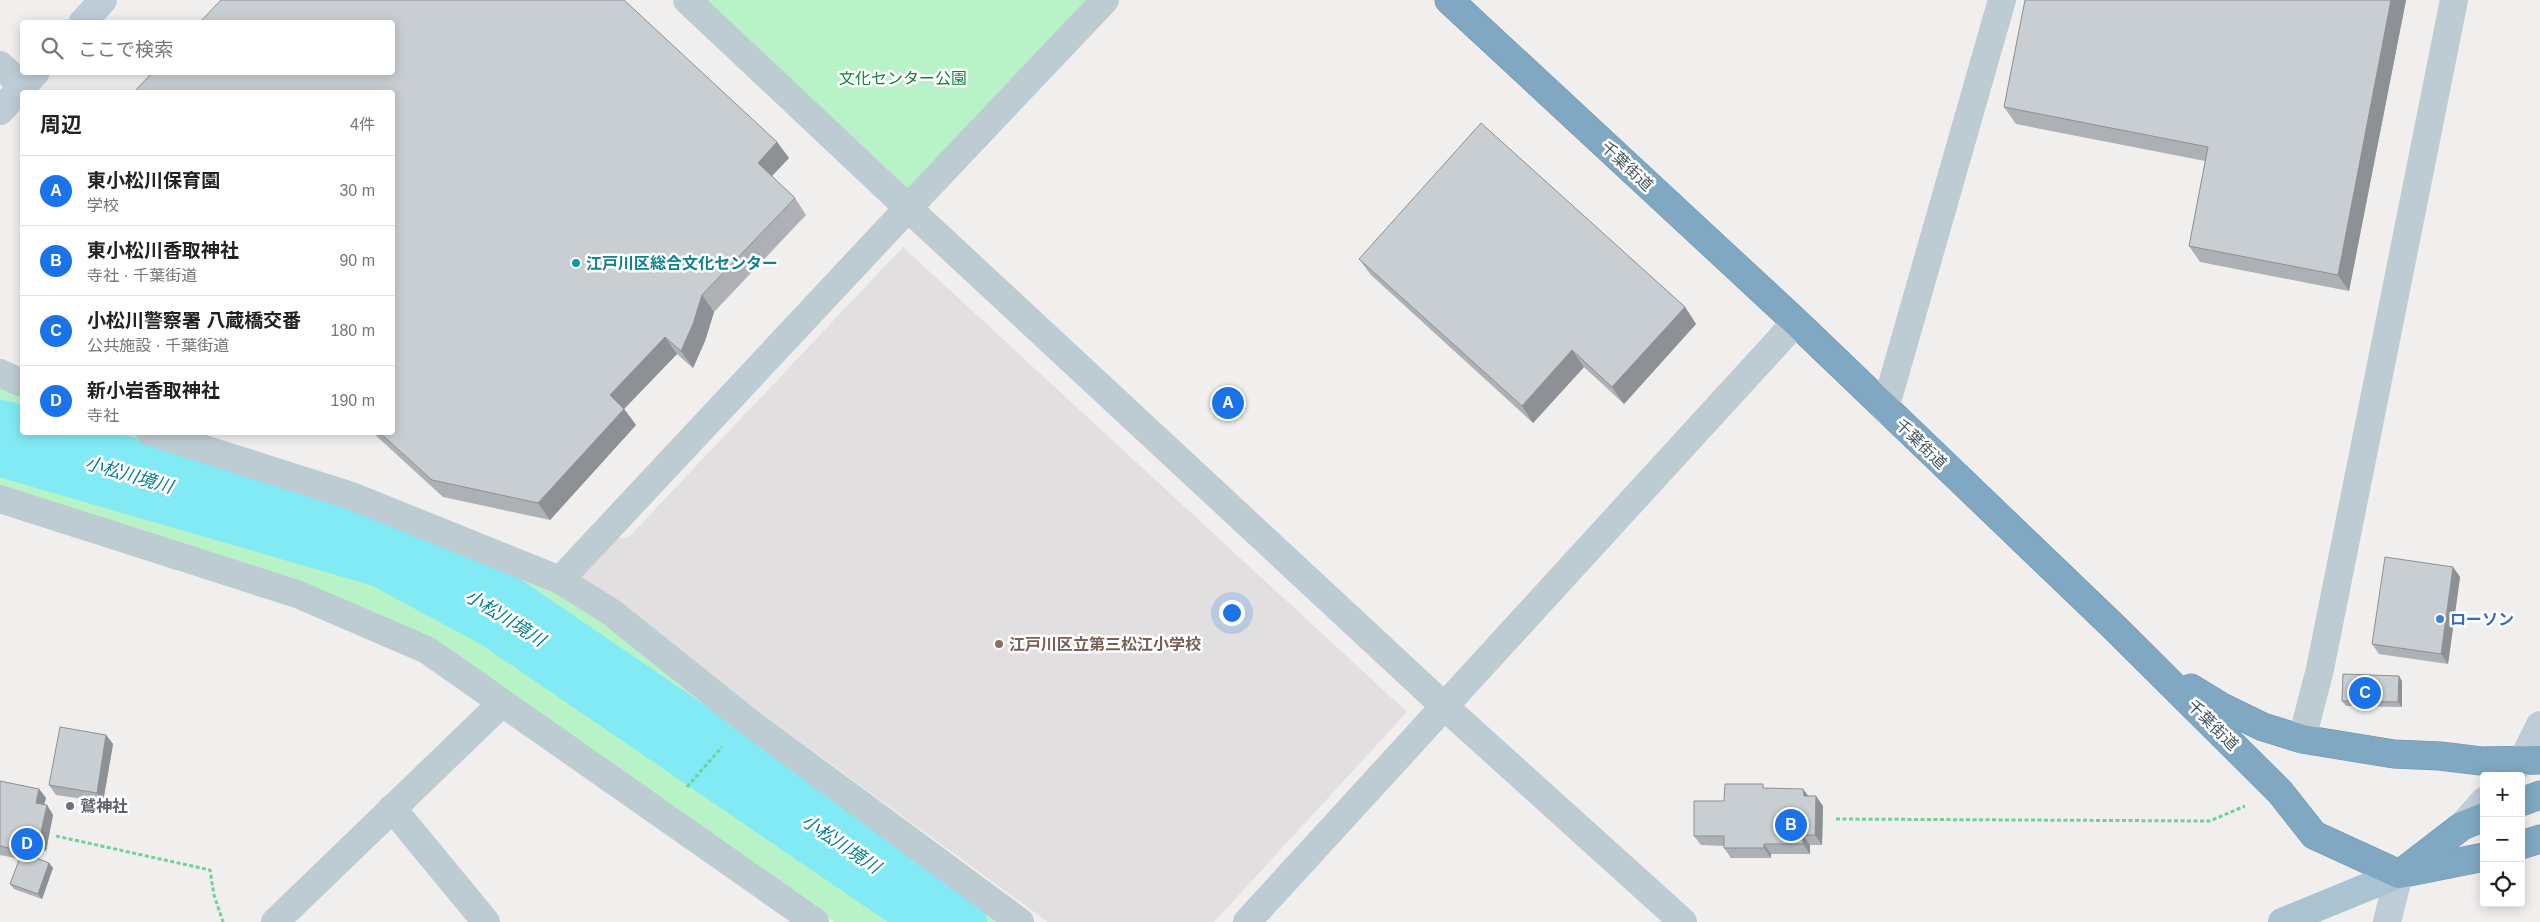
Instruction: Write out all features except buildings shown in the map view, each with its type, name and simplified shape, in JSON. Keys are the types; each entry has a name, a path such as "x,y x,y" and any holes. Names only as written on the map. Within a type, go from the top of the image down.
{"highway":[{"name":"千葉街道","path":"1449,0 1796,322 2115,628 2280,792 2314,835 2399,874"},
{"path":"2115,628 2181,682 2222,707 2263,727 2302,739 2394,754 2440,756 2523,766"},
{"path":"2525,801 2540,795"},
{"path":"2399,874 2473,822"},
{"path":"2525,844 2540,839"},
{"path":"2399,874 2480,858"}],"main road":[{"path":"2282,922 2399,874"}],"street":[{"path":"84,20 103,0"},
{"path":"687,0 1445,707 1683,922"},
{"path":"560,580 1105,0"},
{"path":"1885,409 2002,0"},
{"path":"2302,739 2322,659 2454,0"},
{"path":"0,65 30,80 20,90"},
{"path":"0,111 20,90"},
{"path":"1247,922 1796,322"},
{"path":"0,372 20,382"},
{"path":"159,435 349,495 560,580 611,612 745,719 1020,922"},
{"path":"0,498 297,594 427,650 815,922"},
{"path":"275,922 502,703"},
{"path":"2523,766 2540,725"},
{"path":"392,808 486,922"},
{"path":"2473,822 2480,809"},
{"path":"2387,922 2399,874"}],"path":[{"path":"684,790 728,740"},
{"path":"1836,819 2210,821 2280,792"},
{"path":"56,836 210,870 214,895 223,922"}],"shaded area":[{"name":"江戸川区立第三松江小学校","path":"903,247 1407,712 1214,922 1048,922 571,575 605,538 628,538"}],"green space":[{"name":"文化センター公園","path":"705,0 1086,0 908,189"},
{"path":"0,372 20,377 20,435 207,435 552,584 1003,922 834,922 508,693 0,489"}],"waterway":[{"name":"小松川境川","path":"0,438 386,550 501,612 923,900 949,922"}],"place":[{"name":"江戸川区総合文化センター","path":"576,263"},
{"name":"東小松川保育園","path":"1228,403"},
{"name":"ローソン","path":"2440,619"},
{"name":"江戸川区立第三松江小学校","path":"999,644"},
{"name":"小松川警察署 八蔵橋交番","path":"2365,693"},
{"name":"鷲神社","path":"70,806"},
{"name":"東小松川香取神社","path":"1791,825"},
{"name":"新小岩香取神社","path":"27,844"}]}
